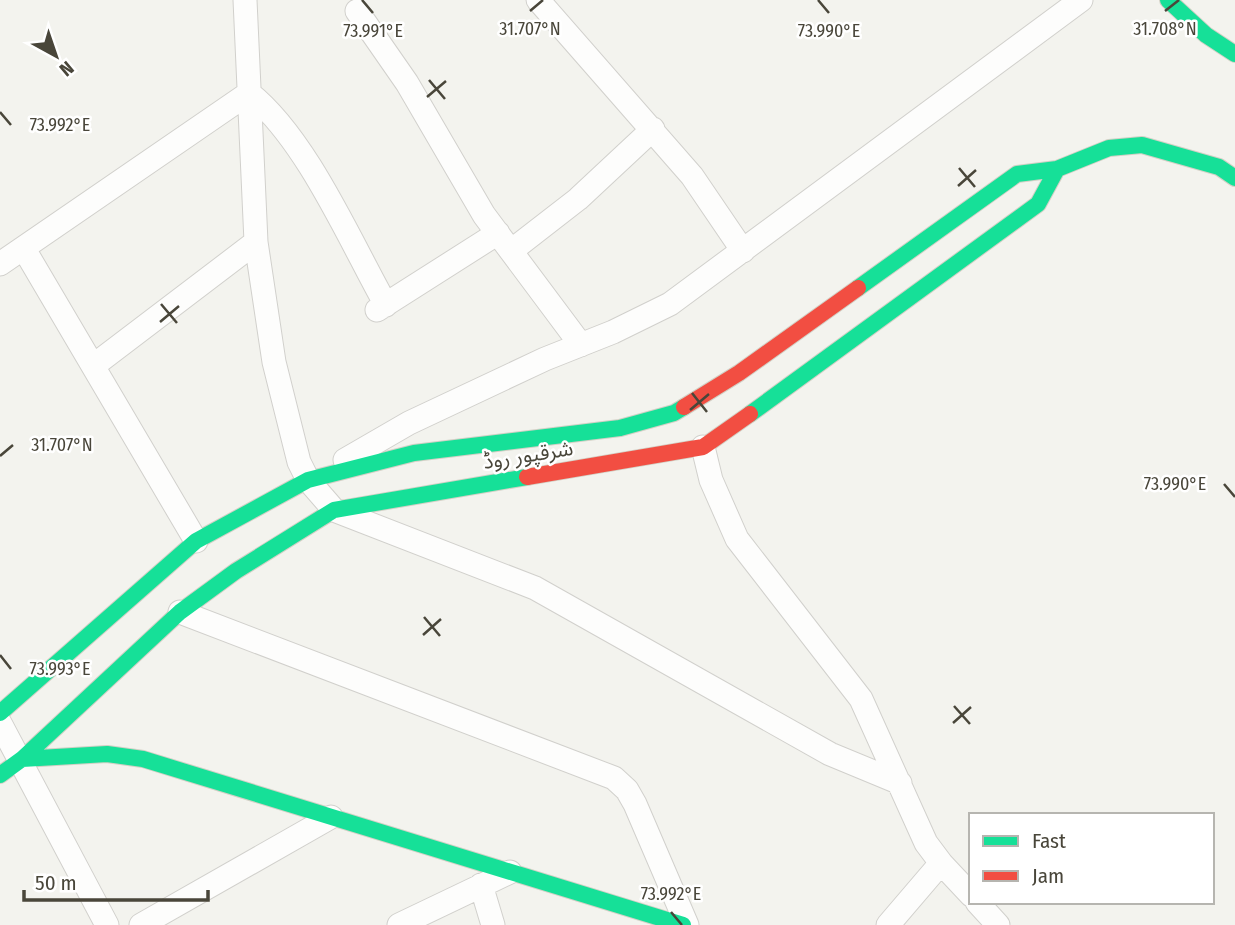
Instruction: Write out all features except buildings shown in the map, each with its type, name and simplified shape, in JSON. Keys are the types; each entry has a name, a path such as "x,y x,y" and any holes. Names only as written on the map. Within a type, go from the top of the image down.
{"main road":[{"path":"1168,0 1206,36 1235,54"},
{"name":"شرقپور روڈ","path":"0,713 196,541 308,480 414,453 620,428 674,413 739,373 1017,174 1057,169 1109,148 1142,145 1219,167 1235,178"},
{"name":"شرقپور روڈ","path":"0,775 22,759 180,612 236,570 334,510 703,447 827,361 1038,204 1057,169"},
{"path":"22,759 107,754 144,759 685,925"}],"street":[{"path":"245,0 256,242 274,362 299,462 308,480 334,510 535,588 830,754 900,783"},
{"path":"538,0 692,176 743,251"},
{"path":"308,480 409,423 670,304 1081,0"},
{"path":"357,11 407,83 504,242 581,345"},
{"path":"0,264 249,93"},
{"path":"249,93 282,127 309,167 381,307 504,242 578,199 653,129"},
{"path":"93,366 256,242"},
{"path":"24,249 196,541"},
{"path":"703,447 711,480 737,539 861,699 926,843 969,893"},
{"path":"180,612 614,778 627,790 635,804 685,925"},
{"path":"0,723 22,759 107,925"},
{"path":"141,925 331,817"},
{"path":"888,925 941,863"},
{"path":"399,925 510,872"},
{"path":"481,885 493,925"},
{"path":"979,904 998,925"}],"traffic: fast":[{"path":"1168,0 1206,35 1235,54"},
{"path":"858,288 1017,174 1057,169 1109,148 1142,145 1219,167 1235,178"},
{"path":"750,414 1038,204 1057,169"},
{"path":"0,713 196,541 308,480 414,453 620,428 674,413 684,407"},
{"path":"0,775 22,759 180,612 236,571 334,510 527,477"},
{"path":"22,759 107,754 143,759 683,925"}],"traffic: jam":[{"path":"684,407 739,373 858,288"},
{"path":"527,477 703,447 750,414"}]}
